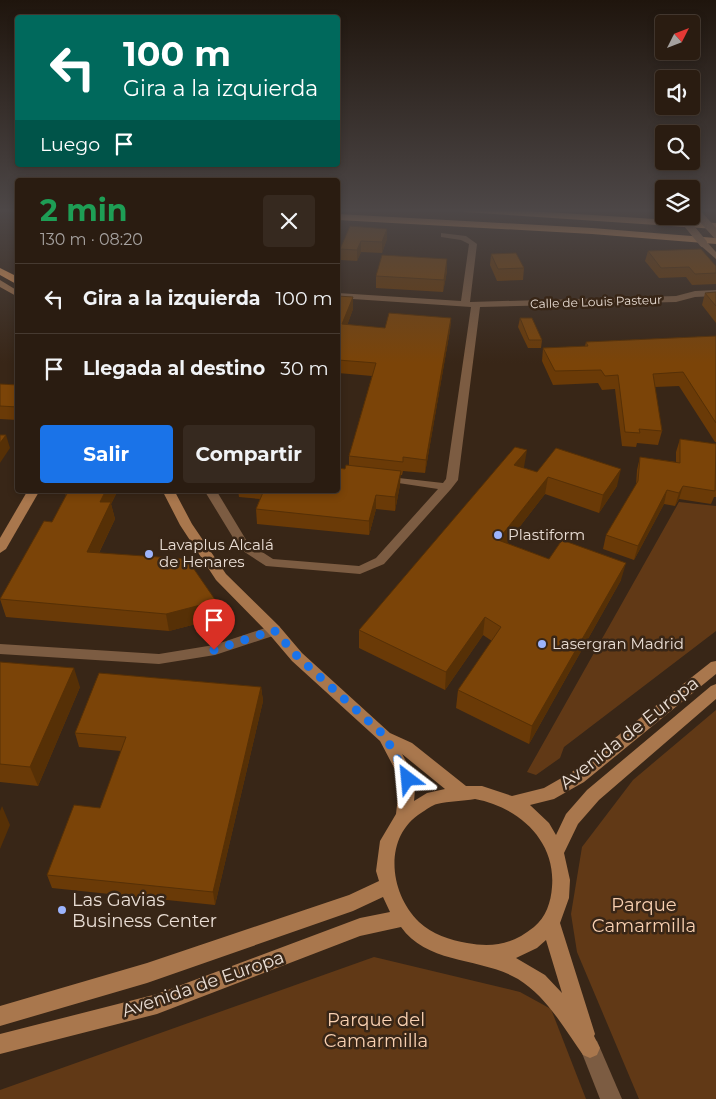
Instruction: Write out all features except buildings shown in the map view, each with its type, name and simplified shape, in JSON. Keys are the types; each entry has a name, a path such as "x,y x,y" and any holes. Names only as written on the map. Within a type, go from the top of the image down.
{"highway":[{"path":"0,271 15,280"}],"street":[{"path":"212,493 244,546 256,556 270,563 283,566 354,570 370,567 380,561 447,487 454,474 470,304 472,260"},
{"path":"0,284 15,293"},
{"name":"Calle de Louis Pasteur","path":"340,296 470,304 676,299 695,294 716,293"},
{"path":"374,477 439,484 447,487"},
{"path":"0,549 32,493"},
{"path":"170,493 186,525 221,578 274,630 298,657 385,736 406,748 462,792"},
{"path":"0,649 160,659 214,650 274,630"},
{"name":"Avenida de Europa","path":"511,803 548,794 578,777 716,666"},
{"name":"Avenida de Europa","path":"556,850 572,819 594,795 716,690"},
{"path":"385,736 408,779 404,816"},
{"path":"485,956 505,953 523,946 543,931 550,922 561,899 562,875 556,850 545,831 530,815 511,803 488,794 462,792 429,799 404,816 389,839 384,860 386,886 393,902 404,918 431,942 466,954 485,956 513,965 530,974 553,995 590,1048"},
{"name":"Avenida de Europa","path":"0,1016 146,973 353,902 386,886"},
{"name":"Avenida de Europa","path":"0,1044 157,1004 360,927 404,918"},
{"path":"550,922 590,1048 611,1099"}],"green space":[{"path":"679,502 716,506 716,631 564,747 560,758 536,775 527,772"},
{"name":"Parque Camarmilla","path":"716,710 716,1099 639,1099 577,952 571,914 582,847 633,780"},
{"name":"Parque del Camarmilla","path":"374,957 520,992 551,1009 586,1099 0,1099 0,1090"}],"place":[{"name":"Plastiform","path":"498,535"},
{"name":"Lavaplus Alcalá de Henares","path":"149,554"},
{"name":"Lasergran Madrid","path":"542,644"},
{"name":"Las Gavias Business Center","path":"62,910"}],"route":[{"path":"214,650 274,630 298,657 385,736 408,779"}]}
